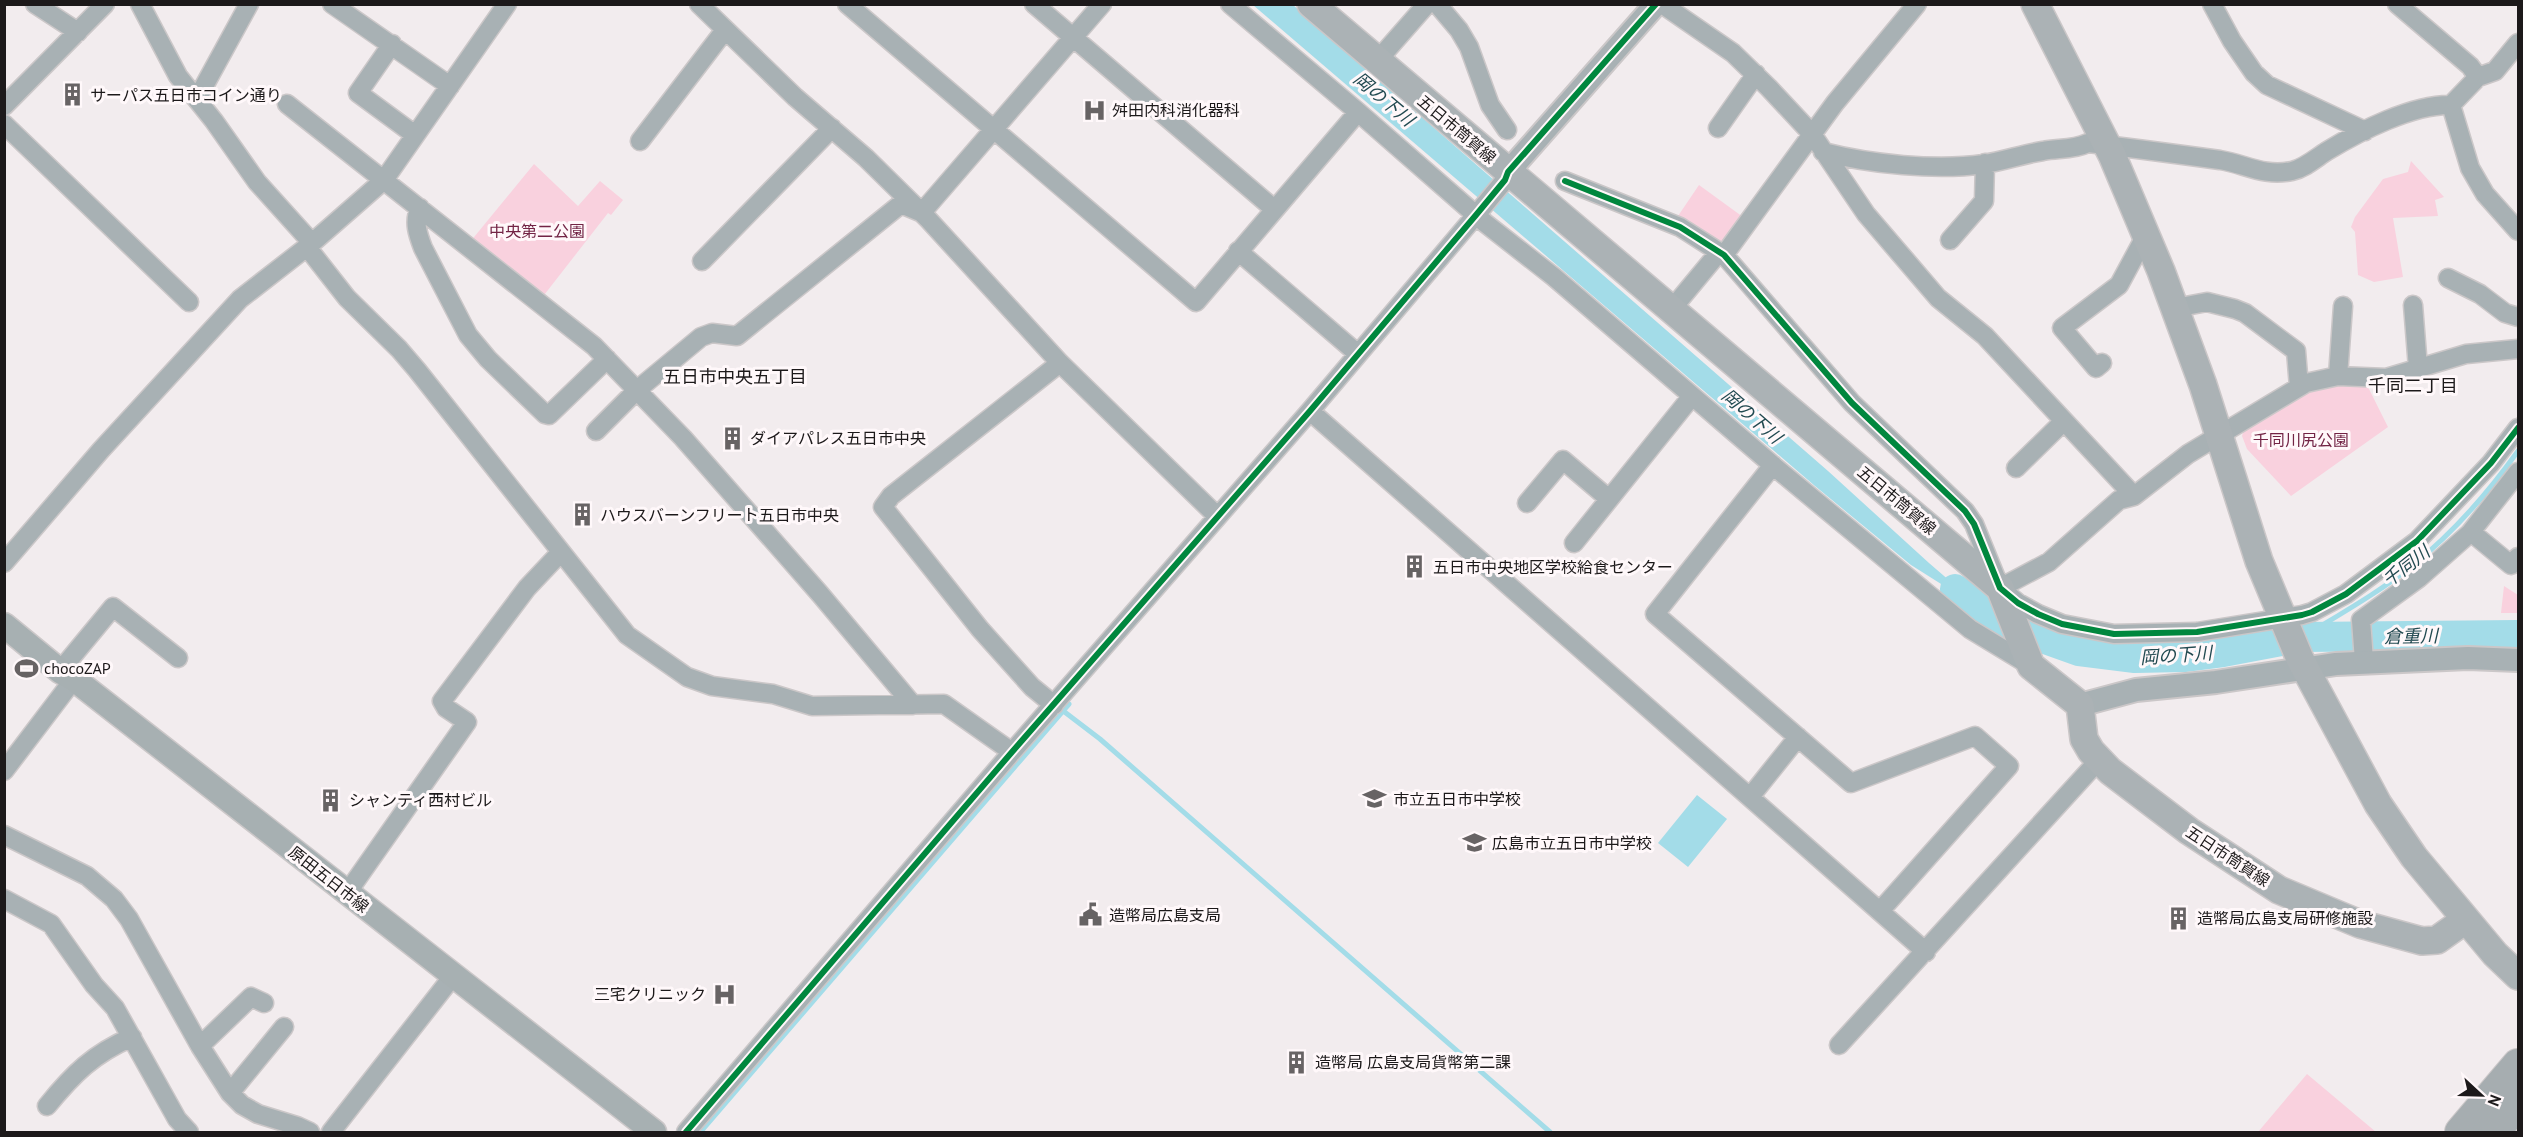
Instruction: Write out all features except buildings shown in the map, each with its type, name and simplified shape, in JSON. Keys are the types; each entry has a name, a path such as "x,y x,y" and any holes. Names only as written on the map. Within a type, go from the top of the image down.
{"highway":[{"path":"2461,1132 2518,1065"},
{"path":"2493,1132 2518,1103"}],"main road":[{"name":"五日市筒賀線","path":"1311,4 1506,176 1671,310 2003,595 2028,660"},
{"path":"2035,4 2107,146 2146,235 2175,308 2259,561 2303,663 2378,804 2414,857 2465,920 2495,954 2518,975"},
{"name":"原田五日市線","path":"4,625 654,1132"},
{"path":"2028,660 2080,705"},
{"name":"五日市筒賀線","path":"2080,705 2084,739 2099,760 2138,794 2279,890 2360,924 2422,941 2437,940 2465,920"}],"street":[{"path":"35,4 78,32"},
{"path":"4,106 105,4"},
{"path":"140,4 178,76 257,182 309,245 347,298 399,349 627,635 687,677 720,687 773,694 812,706 944,704 1012,752"},
{"path":"197,99 249,4"},
{"path":"332,4 450,86"},
{"path":"4,563 101,450 240,299 309,245 384,180 507,4"},
{"path":"699,4 795,97 832,128 920,212 1060,363 1217,516"},
{"path":"847,4 1196,302 1358,112"},
{"path":"1034,4 1274,209"},
{"path":"920,212 1102,4"},
{"path":"1230,4 1480,211 1554,278 1692,396 1970,629 2028,660"},
{"path":"1377,61 1427,4"},
{"path":"1437,4 1459,30 1469,47 1490,105 1507,130"},
{"path":"686,1132 1012,752 1310,411 1480,211 1506,176 1656,4"},
{"path":"1662,4 1733,53 1756,74 1812,134 1866,213 1938,298 1985,336 2133,496"},
{"path":"1671,310 1715,257 1724,255 1812,134 1917,4"},
{"path":"2212,4 2232,42 2254,73 2267,85 2365,131"},
{"path":"2397,4 2470,66 2478,77"},
{"path":"640,141 725,30"},
{"path":"1823,152 1850,159 1883,163 1956,167 2046,150 2078,148 2088,143 2222,161 2254,171 2281,172 2305,166 2327,151 2365,131 2428,106 2451,105 2478,77 2495,71 2518,43"},
{"path":"392,44 358,93 416,135"},
{"path":"1718,128 1756,74"},
{"path":"287,104 594,346 638,390 820,594 913,705"},
{"path":"2451,105 2470,168 2484,194 2518,231"},
{"path":"4,124 189,302"},
{"path":"702,261 832,128"},
{"path":"1950,240 1984,201 1985,163"},
{"path":"1565,181 1680,226 1724,255 1852,403 1965,511 1974,524 2003,595 2062,624 2114,634 2197,632 2283,620 2312,612 2346,594 2382,570 2417,541 2491,463 2518,428"},
{"path":"596,431 638,390 701,337 712,333 736,336 901,204 920,212"},
{"path":"420,208 417,214 417,233 468,335 488,359 545,414 549,415 607,359"},
{"path":"2102,363 2096,368 2062,328 2120,285 2146,235"},
{"path":"1238,251 1358,354"},
{"path":"2448,279 2480,294 2505,314 2518,317"},
{"path":"2175,308 2207,302 2245,313 2296,351 2299,387"},
{"path":"2413,305 2418,368"},
{"path":"2338,376 2343,306"},
{"path":"2003,595 2049,562 2119,500 2133,496 2188,454 2299,387 2321,378 2338,376 2385,378 2466,354 2518,349"},
{"path":"1054,705 1032,687 980,628 883,507 891,496 1060,363"},
{"path":"1574,543 1692,396"},
{"path":"1310,411 1926,952"},
{"path":"2016,468 2064,421"},
{"path":"1527,502 1563,460 1609,499"},
{"path":"1773,465 1655,614 1851,783 1975,736 2009,766 1880,911"},
{"path":"2364,657 2361,620 2419,579 2470,532 2518,472"},
{"path":"2470,532 2511,565 2518,557"},
{"path":"347,893 467,722 446,708 442,701 526,588 561,552"},
{"path":"4,771 113,607 178,657"},
{"path":"2080,705 2136,690 2216,682 2303,663 2364,657 2518,660"},
{"path":"1750,797 1798,738"},
{"path":"1839,1046 2099,760"},
{"path":"4,835 87,876 114,899 129,919 200,1046 230,1093 258,1114 310,1132"},
{"path":"4,899 51,924 94,985 115,1008 177,1119 189,1132"},
{"path":"331,1132 453,976"},
{"path":"200,1046 253,995"},
{"path":"230,1093 282,1035"},
{"path":"47,1106 84,1065 113,1045 132,1036"}],"green space":[{"path":"2411,161 2444,197 2435,200 2438,216 2393,218 2403,277 2374,282 2358,275 2355,232 2351,227 2355,217 2383,179 2408,172"},
{"name":"中央第二公園","path":"534,164 578,206 600,181 623,200 611,215 608,213 541,299 470,242"},
{"path":"1699,185 1743,217 1724,246 1678,216"},
{"name":"千同川尻公園","path":"2366,383 2388,427 2291,496 2247,449 2242,436 2244,429 2320,384"},
{"path":"2504,586 2518,595 2518,613 2501,613"},
{"path":"2307,1074 2376,1132 2258,1132"}],"water":[{"path":"1253,5 1293,5 1828,471 1987,613 1911,565 1815,486"},
{"path":"1697,795 1727,819 1688,867 1658,843"}],"waterway":[{"name":"千同川","path":"2303,637 2359,603 2412,566 2469,512 2518,451"},
{"name":"岡の下川","path":"1955,589 1987,613 2025,632 2079,651 2135,658 2184,657 2303,637 2518,635"},
{"path":"703,1129 1069,704"},
{"path":"1062,710 1100,739 1550,1132"}],"cycle path":[{"path":"686,1132 1012,752 1310,411 1505,180 1508,172 1656,4"},
{"path":"1565,181 1680,227 1724,255 1852,403 1965,511 1974,524 2000,588 2018,603 2062,624 2114,634 2197,632 2312,612 2346,594 2417,541 2491,463 2518,428"}],"place":[{"name":"サーパス五日市コイン通り","path":"72,95"},
{"name":"舛田内科消化器科","path":"1094,110"},
{"name":"ダイアパレス五日市中央","path":"732,438"},
{"name":"ハウスバーンフリート五日市中央","path":"582,515"},
{"name":"五日市中央地区学校給食センター","path":"1415,567"},
{"name":"chocoZAP","path":"26,668"},
{"name":"市立五日市中学校","path":"1375,799"},
{"name":"シャンティ西村ビル","path":"331,800"},
{"name":"広島市立五日市中学校","path":"1474,843"},
{"name":"造幣局広島支局","path":"1091,915"},
{"name":"造幣局広島支局研修施設","path":"2179,918"},
{"name":"三宅クリニック","path":"724,994"},
{"name":"造幣局 広島支局貨幣第二課","path":"1297,1062"}],"district":[{"name":"五日市中央五丁目","path":"735,376"},
{"name":"千同二丁目","path":"2413,385"}],"water label":[{"name":"倉重川","path":"2411,636"}]}
